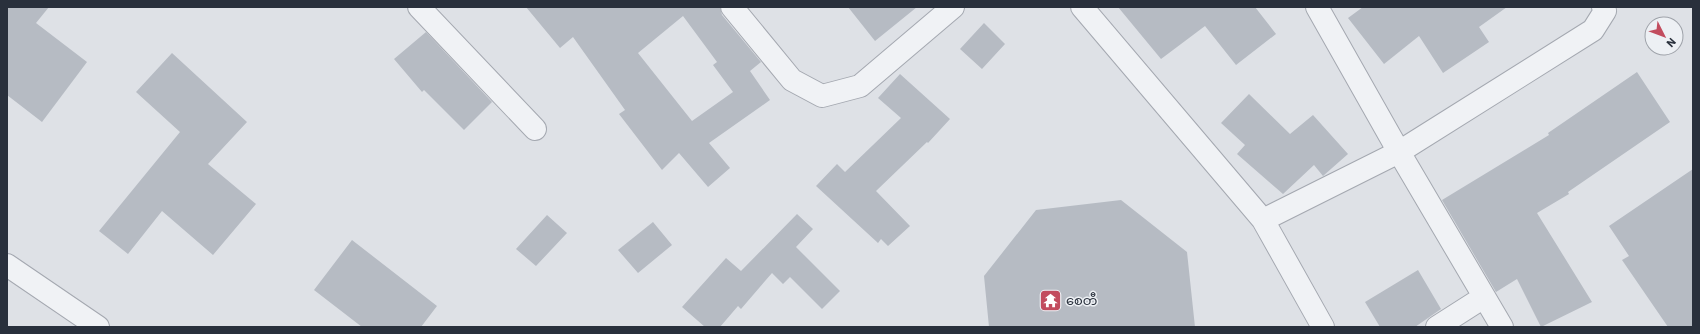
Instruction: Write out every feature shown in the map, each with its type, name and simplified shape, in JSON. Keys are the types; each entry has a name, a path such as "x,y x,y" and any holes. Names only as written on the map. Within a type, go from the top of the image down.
{"street":[{"path":"419,7 534,129"},
{"path":"732,7 792,80 822,96 860,86 953,7"},
{"path":"1082,7 1263,220 1323,327"},
{"path":"1318,7 1399,152 1502,327"},
{"path":"1263,220 1399,152 1593,30 1605,11 1603,7"},
{"path":"7,265 98,327"},
{"path":"1437,327 1484,297"}],"building":[{"path":"7,7 49,7 36,23 87,62 42,122 7,95"},
{"path":"526,7 720,7 722,15 761,62 750,71 770,100 709,143 730,168 708,187 679,153 662,170 619,114 625,110 573,37 560,48","holes":["683,16 717,62 713,65 733,92 692,121 638,53"]},
{"path":"848,7 917,7 875,41"},
{"path":"1118,7 1255,7 1276,34 1236,65 1205,26 1161,59"},
{"path":"1363,7 1507,7 1479,27 1489,42 1443,73 1419,36 1384,64 1348,18"},
{"path":"984,23 1005,44 982,69 960,49"},
{"path":"426,32 492,102 464,130 424,90 422,92 394,59"},
{"path":"172,53 247,122 208,164 256,204 213,255 162,211 128,254 99,231 180,132 136,92"},
{"path":"1637,72 1670,122 1568,192 1569,194 1537,213 1592,302 1541,327 1517,279 1496,292 1442,200 1549,135 1548,133"},
{"path":"900,74 950,119 928,143 927,142 876,191 910,226 888,246 881,239 878,243 816,186 837,164 845,172 901,118 878,98"},
{"path":"1249,94 1290,134 1313,115 1348,154 1323,176 1314,165 1283,194 1237,154 1245,145 1221,123"},
{"path":"1693,169 1693,327 1668,327 1622,260 1629,256 1609,226"},
{"path":"1121,200 1187,252 1195,327 989,327 984,276 1036,210"},
{"path":"797,214 813,229 796,247 840,291 822,309 790,277 783,284 772,273 741,309 738,306 720,327 705,327 682,307 726,258 741,271"},
{"path":"547,215 567,233 536,266 516,249"},
{"path":"653,222 672,245 638,273 618,250"},
{"path":"352,240 437,306 421,327 362,327 314,290"},
{"path":"1418,270 1441,309 1415,327 1380,327 1365,302"}],"place":[{"name":"စေတီ","path":"1050,300"}]}
